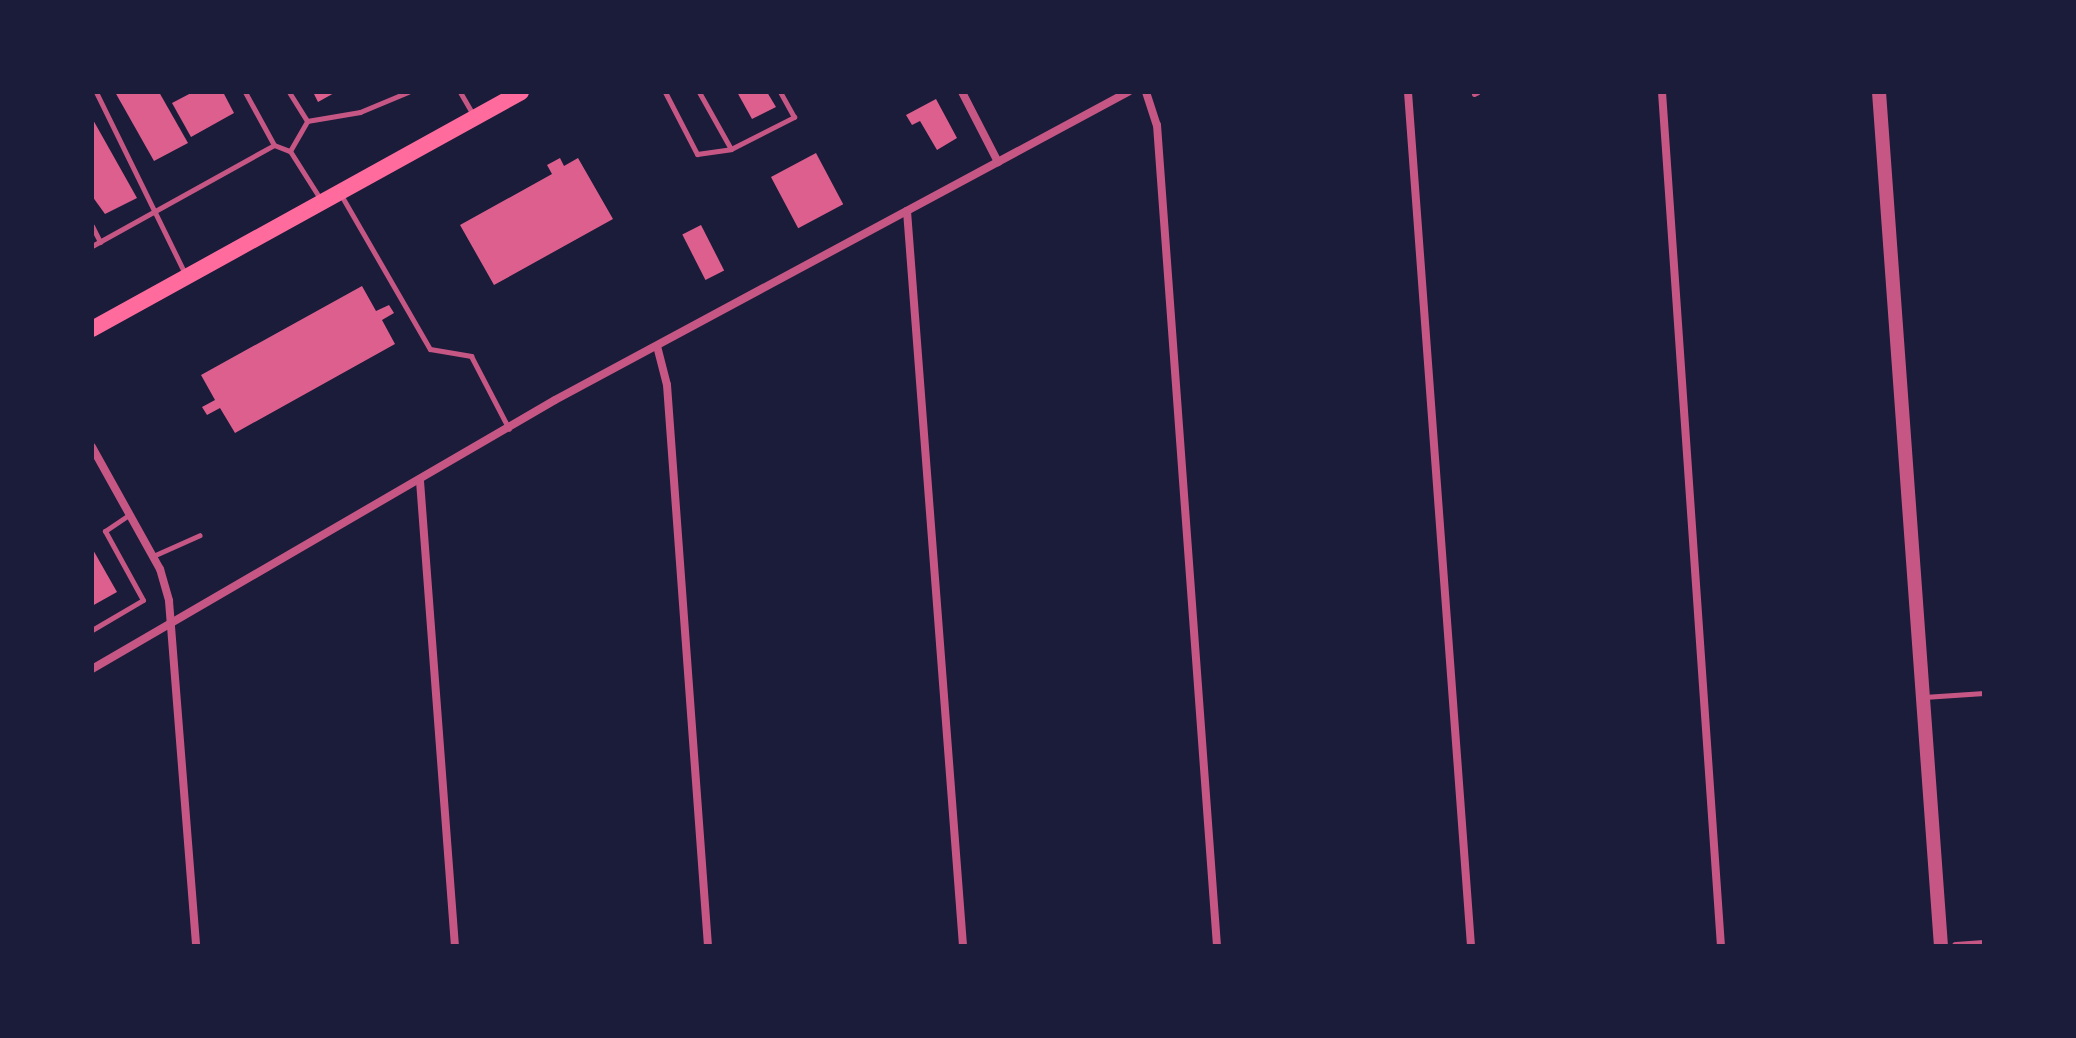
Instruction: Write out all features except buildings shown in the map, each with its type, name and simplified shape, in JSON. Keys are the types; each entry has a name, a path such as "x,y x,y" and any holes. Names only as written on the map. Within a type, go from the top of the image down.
{"main road":[{"path":"92,329 521,92"}],"street":[{"path":"962,92 998,162"},
{"path":"92,669 657,346 1128,92"},
{"path":"1146,92 1157,125 1217,946"},
{"path":"1408,92 1471,946"},
{"path":"1662,92 1721,946"},
{"path":"1879,92 1941,946"},
{"path":"907,211 963,946"},
{"path":"657,346 667,385 708,946"},
{"path":"92,447 153,556 170,624 196,946"},
{"path":"420,481 455,946"},
{"path":"1956,946 1984,944"}],"lane":[{"path":"96,92 158,208 186,277"},
{"path":"245,92 274,145 290,151 323,202"},
{"path":"289,92 307,121"},
{"path":"307,121 360,112 408,92"},
{"path":"460,92 474,118"},
{"path":"665,92 697,154 731,149 794,117 780,92"},
{"path":"699,92 731,149"},
{"path":"290,151 307,121"},
{"path":"92,246 274,145"},
{"path":"340,192 430,349 471,356 509,430"},
{"path":"92,226 100,242"},
{"path":"92,630 143,600 105,531 130,515"},
{"path":"153,556 200,535"},
{"path":"1923,697 1984,693"}]}
